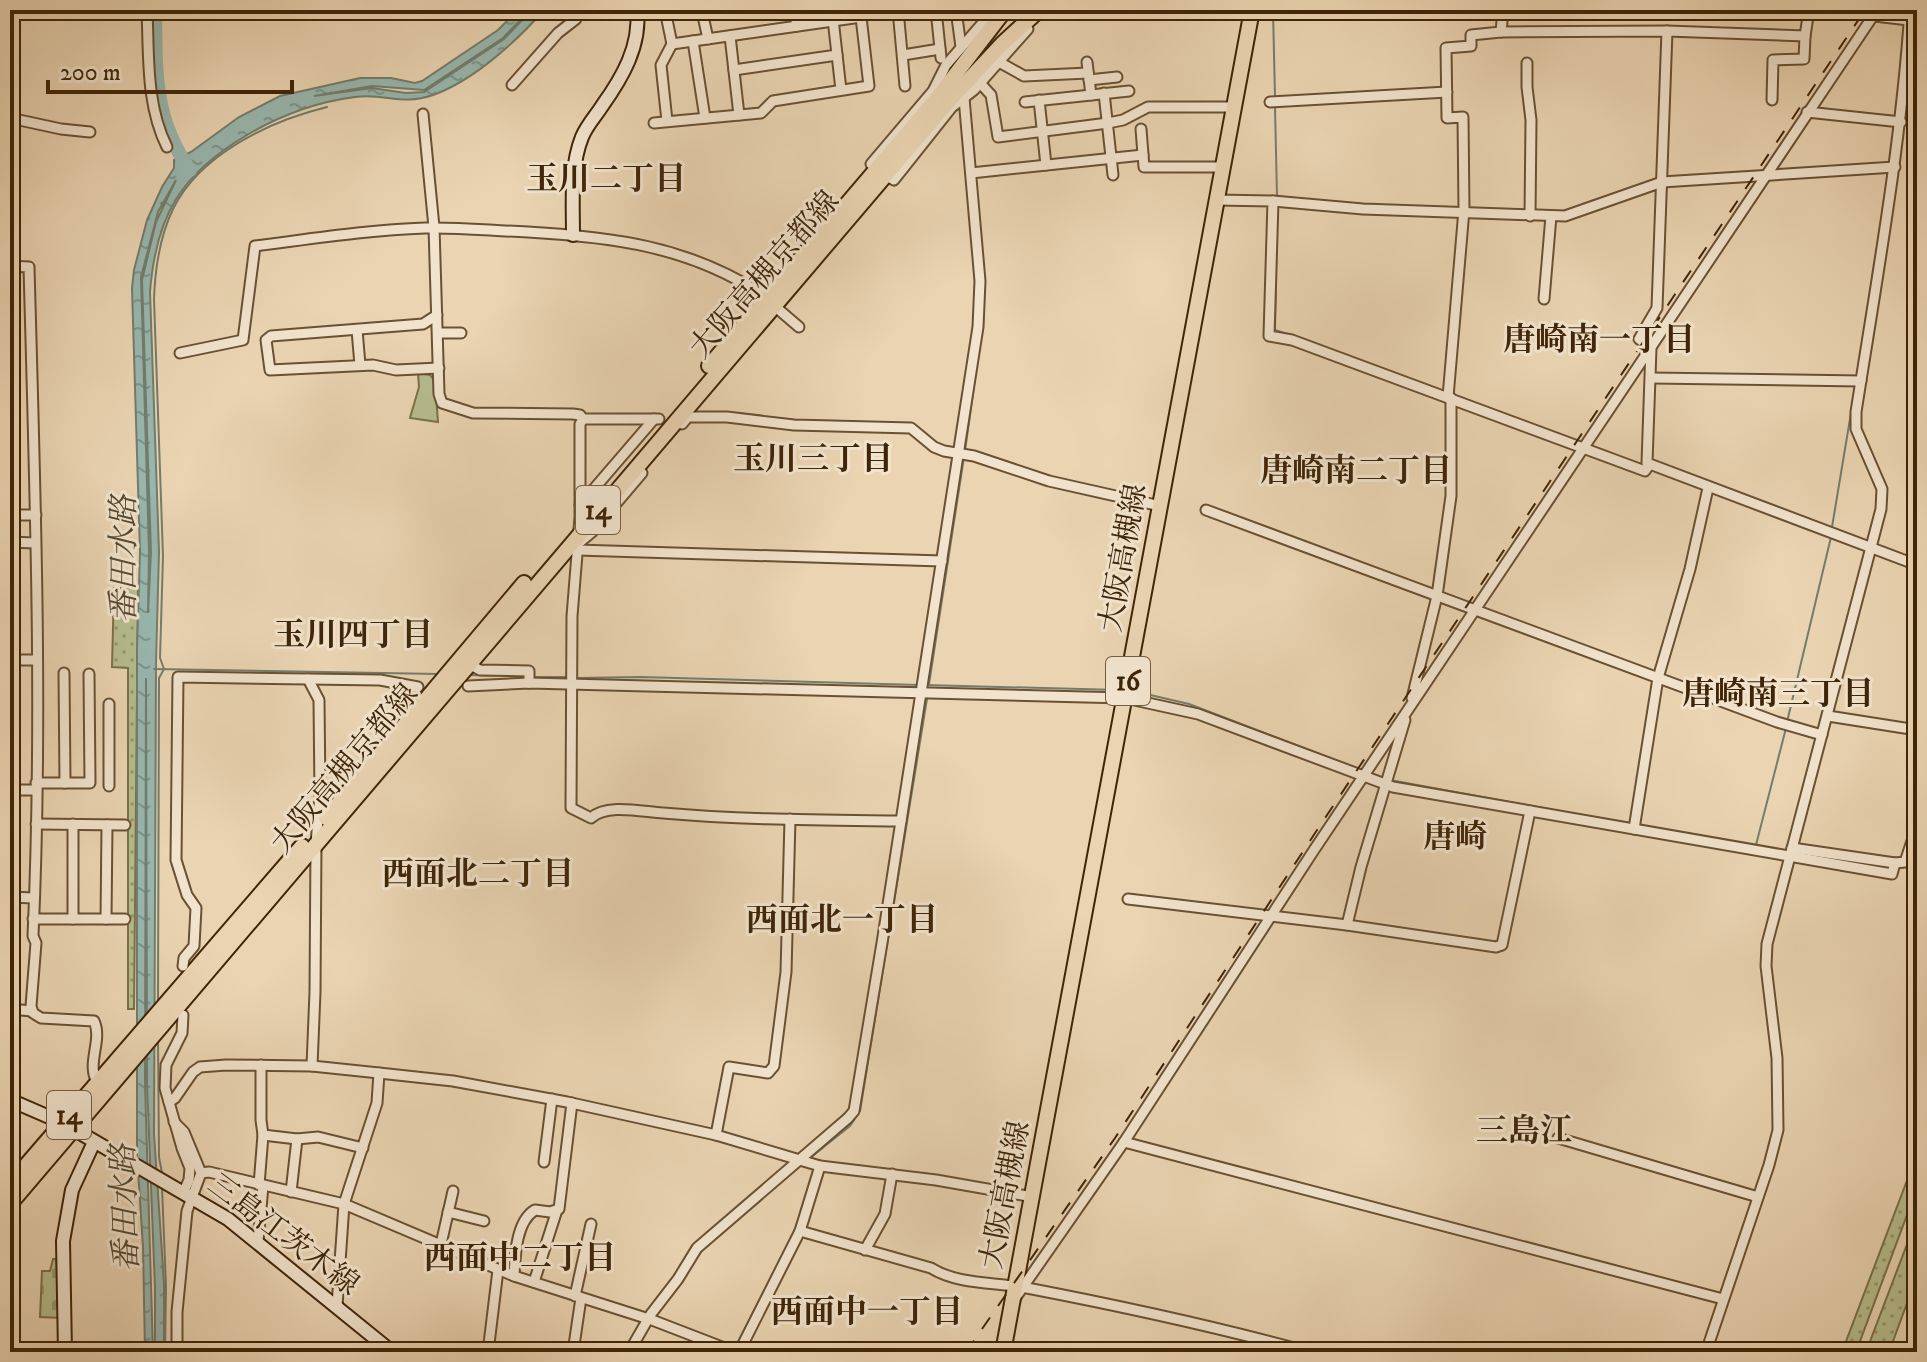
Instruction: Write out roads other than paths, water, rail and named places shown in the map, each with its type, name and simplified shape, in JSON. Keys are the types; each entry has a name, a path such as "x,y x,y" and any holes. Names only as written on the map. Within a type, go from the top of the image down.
{"main road":[{"name":"大阪高槻京都線","path":"10,1204 97,1082 319,827 580,511 938,97 1005,10"},
{"name":"大阪高槻京都線","path":"10,1184 127,1065 469,664 578,542 948,102 1039,10"},
{"name":"大阪高槻線","path":"1003,1352 1011,1304 1020,1286 1033,1197 1252,10"}],"street":[{"path":"10,71 13,10"},
{"path":"147,10 154,109 157,127 167,147"},
{"path":"512,85 558,33 576,19 577,10"},
{"path":"573,235 574,174 581,140 630,58 636,44 637,10"},
{"path":"665,10 672,44 661,65 667,121"},
{"path":"708,39 703,16 729,10"},
{"path":"794,10 797,26"},
{"path":"900,10 905,86"},
{"path":"903,55 941,54 936,10"},
{"path":"956,10 961,47"},
{"path":"874,166 871,164 933,91 946,65 994,10"},
{"path":"1501,32 1503,10"},
{"path":"1772,100 1773,60 1804,59 1809,10"},
{"path":"1706,1352 1769,1165 1779,1113 1775,1026 1766,966 1767,944 1881,509 1882,489 1856,429 1895,167 1912,17 1824,10"},
{"path":"654,123 761,113 773,101 869,86 864,13 832,15 797,26 672,44"},
{"path":"1020,1286 1124,1142 1363,777 1875,13"},
{"path":"832,15 841,90"},
{"path":"890,178 894,180 952,107 980,83 1028,29"},
{"path":"1651,348 1639,339 1657,308 1667,31"},
{"path":"1347,925 1409,709 1437,596 1451,496 1450,397 1464,212 1463,117 1447,118 1446,48 1471,46 1471,35 1501,32 1667,31 1805,36"},
{"path":"730,36 739,115"},
{"path":"693,41 705,118"},
{"path":"734,70 837,55"},
{"path":"999,62 1024,76 1088,72 1117,77"},
{"path":"1527,63 1531,120 1530,216"},
{"path":"1088,72 1091,95"},
{"path":"980,83 991,95 998,137 1123,120 1148,107 1234,107"},
{"path":"1025,102 1129,91"},
{"path":"1270,102 1447,92"},
{"path":"1104,93 1113,175"},
{"path":"629,1352 697,1248 854,1111 980,308 964,98"},
{"path":"1039,100 1046,165"},
{"path":"1807,112 1901,122"},
{"path":"423,114 434,227 440,400 444,405 473,413 656,419 580,511"},
{"path":"10,118 90,132"},
{"path":"1141,129 1144,167 1222,167"},
{"path":"971,173 1143,155"},
{"path":"1216,200 1551,216 1570,214 1662,182 1895,167"},
{"path":"1273,201 1269,336 1292,340 1645,471 1649,465"},
{"path":"1544,299 1551,216"},
{"path":"180,353 243,340 255,246 434,227 573,235 632,242 687,256 718,268 760,293"},
{"path":"10,266 29,267 36,515 33,919 36,943 32,1011"},
{"path":"778,309 799,327"},
{"path":"437,315 423,324 271,336 266,340 270,370 360,365 396,370 439,368"},
{"path":"357,330 360,365"},
{"path":"438,333 461,333"},
{"path":"1651,348 1649,465 1917,565"},
{"path":"1651,378 1861,381"},
{"path":"578,542 592,532 688,417 727,417 794,425 911,428 934,447 974,456 1049,481 1160,506"},
{"path":"583,419 580,424 571,808 591,818 597,813 624,810 714,817 901,821"},
{"path":"1634,829 1658,678 1694,555 1708,488"},
{"path":"1206,510 1777,722 1822,735"},
{"path":"10,515 36,515"},
{"path":"10,542 35,543"},
{"path":"578,542 942,561"},
{"path":"10,660 36,660"},
{"path":"469,664 480,670 529,671 529,683"},
{"path":"64,673 65,783"},
{"path":"10,790 90,783 89,674"},
{"path":"183,966 184,958 194,946 196,908 187,895 176,860 178,677 380,680 418,687"},
{"path":"308,679 319,700 319,827 316,844 312,1066"},
{"path":"468,686 529,683 1125,698 1198,714 1385,785 1634,829 1895,863 1905,862 1917,826"},
{"path":"109,704 109,786"},
{"path":"1828,716 1917,730"},
{"path":"90,768 109,768"},
{"path":"1128,899 1347,925 1496,947 1502,945 1530,811"},
{"path":"716,1135 729,1067 768,1073 774,1066 786,972 790,819"},
{"path":"36,824 125,825"},
{"path":"73,824 73,919"},
{"path":"106,919 107,825"},
{"path":"10,897 34,898"},
{"path":"33,919 125,919"},
{"path":"10,1009 32,1011 41,1018 94,1021 97,1027 93,1067 97,1082"},
{"path":"177,1352 177,1312 190,1168 165,1088 166,1065 182,1033 183,1015"},
{"path":"258,1241 263,1135 261,1065"},
{"path":"169,1102 200,1067 312,1066 453,1081 716,1135 820,1166 892,1174 1033,1197"},
{"path":"337,1306 344,1204 377,1103 379,1073"},
{"path":"544,1162 552,1099"},
{"name":"三島江茨木線","path":"10,1100 68,1126 188,1195 258,1241 392,1352"},
{"path":"534,1282 557,1210 565,1173 572,1103"},
{"path":"174,1122 184,1132 201,1173"},
{"path":"263,1135 297,1139 318,1137 363,1148"},
{"path":"1558,1138 1758,1197"},
{"path":"291,1192 297,1139"},
{"path":"65,1352 63,1241 72,1190 94,1142"},
{"path":"1124,1142 1723,1299"},
{"path":"201,1173 209,1172 344,1204 498,1270 737,1352 800,1231 820,1166"},
{"path":"188,1195 201,1173"},
{"path":"865,1250 885,1214 892,1174"},
{"path":"441,1244 453,1191"},
{"path":"514,1276 515,1249 526,1217 535,1210 557,1210"},
{"path":"448,1212 484,1221"},
{"path":"573,1352 578,1297 591,1224"},
{"path":"800,1231 931,1268 945,1277 1020,1286 1309,1352"},
{"path":"488,1352 498,1270"}],"water":[{"path":"518,10 530,10 503,38 424,90 372,86 314,96 372,88 424,92 504,39 532,10 544,10 493,59 448,89 422,98 366,96 326,102 273,121 247,135 205,165 189,182 176,199 158,240 150,292 159,552 154,1134 164,1283 164,1352 155,1352 147,1083 146,678 145,1084 153,1352 145,1352 137,1155 137,649 140,552 132,288 147,220 174,168 174,160 191,152 239,117 280,96 360,78 422,81 498,30","holes":["176,180 156,222 142,280 151,552 148,613 141,277 158,212"]}],"waterway":[{"path":"155,10 157,74 163,113 169,132 190,170"},
{"path":"1273,10 1275,97"},
{"path":"969,100 975,169"},
{"path":"158,1001 159,678 164,669 160,658 163,556 154,299 159,253 173,209 200,172 219,156 260,131 327,107"},
{"path":"1275,107 1277,197"},
{"path":"975,175 982,257"},
{"path":"1277,196 1287,198"},
{"path":"1857,377 1883,209"},
{"path":"1277,227 1275,330 1290,335"},
{"path":"965,451 984,313 984,279"},
{"path":"1832,527 1856,383"},
{"path":"929,684 964,457"},
{"path":"1652,470 1665,474"},
{"path":"1787,722 1831,537"},
{"path":"154,669 439,674"},
{"path":"470,675 527,676"},
{"path":"534,677 567,677"},
{"path":"574,678 919,685"},
{"path":"925,685 1119,690"},
{"path":"1133,691 1189,704 1361,770"},
{"path":"810,1158 850,1126 860,1111 927,699"},
{"path":"1756,845 1786,728"},
{"path":"1371,773 1384,778"},
{"path":"1390,780 1570,813"},
{"path":"1576,814 1630,823"},
{"path":"1640,825 1788,851"},
{"path":"1833,859 1872,865"},
{"path":"1880,867 1890,868"},
{"name":"番田水路","path":"158,1039 159,1157 162,1173"},
{"path":"162,1187 165,1352"}],"railway":[{"path":"966,1352 1115,1138 1865,10"}],"district":[{"name":"玉川二丁目","path":"606,180"},
{"name":"唐崎南一丁目","path":"1599,341"},
{"name":"玉川三丁目","path":"813,460"},
{"name":"唐崎南二丁目","path":"1356,472"},
{"name":"玉川四丁目","path":"353,636"},
{"name":"唐崎南三丁目","path":"1778,695"},
{"name":"唐崎","path":"1455,838"},
{"name":"西面北二丁目","path":"478,875"},
{"name":"西面北一丁目","path":"842,921"},
{"name":"三島江","path":"1524,1132"},
{"name":"西面中二丁目","path":"520,1259"},
{"name":"西面中一丁目","path":"867,1313"}]}
